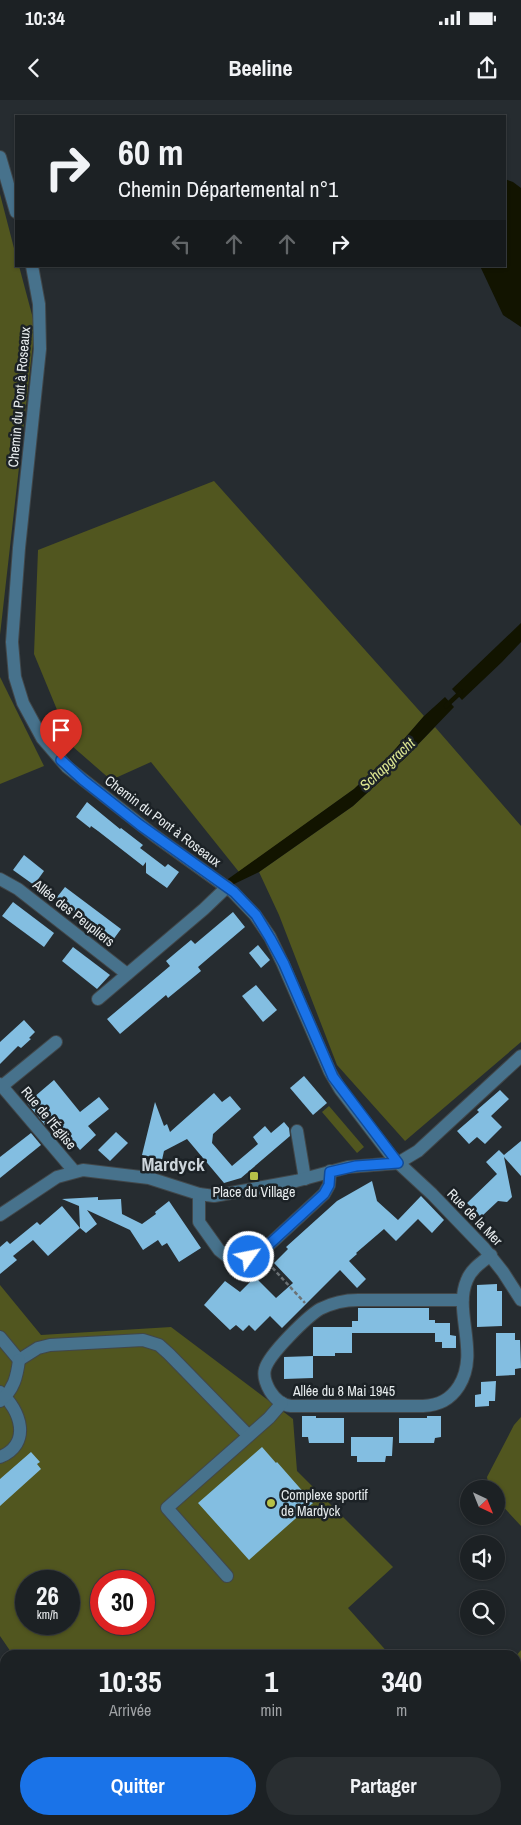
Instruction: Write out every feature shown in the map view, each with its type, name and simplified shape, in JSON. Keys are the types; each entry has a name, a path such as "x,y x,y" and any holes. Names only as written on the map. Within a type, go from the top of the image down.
{"street":[{"path":"0,157 15,209"},
{"name":"Chemin du Pont à Roseaux","path":"32,267 39,304 40,349 13,620 12,662 24,703 42,738 67,767 160,839 227,887 244,902 266,930 284,964 333,1077 398,1163"},
{"name":"Allée des Peupliers","path":"0,879 18,889 127,974"},
{"path":"98,999 204,909 227,887"},
{"path":"1,1085 56,1042"},
{"path":"0,1215 57,1177 74,1171 90,1170 138,1176 199,1194 221,1196 305,1179 356,1166 398,1163 418,1151 521,1056"},
{"name":"Rue de l'Église","path":"1,1085 74,1171"},
{"path":"297,1131 305,1179"},
{"name":"Rue de la Mer","path":"398,1163 432,1194 491,1255 521,1300"},
{"path":"199,1194 199,1222 222,1254 233,1259 249,1257 259,1254 324,1194 329,1185 330,1172"},
{"name":"Allée du 8 Mai 1945","path":"463,1300 349,1300 334,1303 314,1314 278,1349 266,1366 264,1371 272,1394 282,1403 298,1406 414,1406 442,1402 457,1389 466,1368 467,1344 463,1300 464,1286 470,1274 491,1255"},
{"path":"0,1337 19,1360"},
{"path":"0,1458 12,1449 20,1430 19,1417 2,1396 15,1380 19,1360 38,1348 50,1345 126,1340 143,1340 154,1343 169,1354 248,1435"},
{"path":"227,1576 167,1508 269,1418 282,1403"}],"path":[{"path":"259,1254 314,1314"}],"green space":[{"path":"0,194 15,252 15,267 19,267 35,326 0,635"},
{"path":"214,481 424,716 391,754 354,789 239,872 151,762 111,780 72,746 34,654 38,550"},
{"path":"0,677 44,766 0,784"},
{"path":"435,727 521,826 521,1042 405,1141 337,1065 279,915 259,872 353,806 404,759"},
{"path":"329,1106 364,1147 357,1153 322,1112"},
{"path":"0,1285 41,1335 171,1327 293,1419 297,1471 393,1567 348,1608 386,1650 10,1650 0,1636"},
{"path":"521,1417 521,1526 505,1509 505,1480 488,1480 487,1477 514,1425"}],"water":[{"path":"506,179 521,188 521,327 503,315 480,267 506,267"},
{"path":"521,623 521,642 462,700 452,689"},
{"path":"445,697 454,707 404,759 353,806 259,872 232,885 228,879 354,789 391,754 424,716"}],"building":[{"path":"87,802 143,845 140,848 165,867 168,864 179,872 167,888 146,873 146,862 143,866 98,831 91,826 90,828 76,817"},
{"path":"24,855 44,871 34,885 13,870"},
{"path":"65,887 121,929 110,944 90,928 92,926 73,912 71,914 54,901"},
{"path":"13,902 54,933 44,947 2,916"},
{"path":"233,912 245,927 198,967 201,971 168,998 166,995 120,1034 107,1019 170,966 166,961 191,940 195,944"},
{"path":"258,945 270,960 261,968 249,953"},
{"path":"73,947 110,975 97,989 62,961"},
{"path":"256,985 277,1010 263,1022 242,996"},
{"path":"24,1020 35,1032 29,1038 31,1039 21,1048 18,1046 0,1064 0,1042"},
{"path":"304,1076 327,1103 313,1115 290,1088"},
{"path":"54,1080 80,1112 99,1097 109,1109 88,1126 96,1135 80,1150 53,1118 45,1125 27,1103"},
{"path":"500,1090 509,1099 491,1116 502,1127 485,1144 477,1137 469,1144 457,1131"},
{"path":"214,1093 222,1102 230,1096 241,1109 213,1134 212,1143 232,1166 258,1144 253,1137 265,1126 271,1133 284,1122 289,1128 290,1136 241,1178 224,1183 187,1139 164,1151 162,1160 142,1155 155,1102 164,1126 167,1124 170,1132"},
{"path":"116,1132 128,1143 110,1161 98,1150"},
{"path":"31,1133 41,1145 0,1178 0,1157"},
{"path":"521,1141 521,1176 504,1157 512,1197 507,1202 498,1201 481,1217 467,1203 497,1174 486,1162 499,1150 504,1155"},
{"path":"372,1181 377,1201 398,1220 421,1196 444,1220 432,1233 418,1219 396,1241 384,1229 349,1261 366,1279 357,1288 340,1270 282,1328 270,1316 255,1331 249,1325 243,1331 236,1325 230,1330 204,1305 225,1281 240,1292 255,1277 276,1298 293,1283 274,1263 288,1249 286,1247 337,1201"},
{"path":"98,1197 98,1200 121,1199 122,1214 142,1224 169,1201 201,1248 179,1262 167,1243 162,1246 158,1240 143,1250 130,1230 87,1210 97,1224 86,1233 80,1228 79,1206 62,1199"},
{"path":"62,1206 80,1228 48,1256 33,1240 13,1256 17,1260 0,1274 0,1247 7,1241 10,1244 37,1222 40,1225"},
{"path":"497,1284 497,1291 502,1291 502,1326 477,1327 477,1285"},
{"path":"358,1308 429,1308 429,1320 435,1320 435,1333 352,1333 352,1353 335,1353 335,1356 313,1356 313,1327 352,1327 352,1321 358,1321"},
{"path":"435,1323 450,1323 450,1335 456,1336 456,1348 442,1348 442,1342 435,1342"},
{"path":"496,1333 515,1333 515,1340 520,1340 521,1368 515,1369 515,1375 496,1376"},
{"path":"313,1356 313,1378 284,1379 284,1357"},
{"path":"496,1381 495,1401 489,1401 489,1406 475,1407 475,1395 481,1394 481,1382"},
{"path":"302,1416 344,1418 344,1443 309,1443 308,1437 302,1437"},
{"path":"427,1416 441,1416 441,1437 435,1438 434,1443 399,1443 399,1418 427,1418"},
{"path":"351,1437 393,1437 392,1456 386,1456 385,1462 357,1462 357,1456 351,1456"},
{"name":"Complexe sportif de Mardyck","path":"262,1447 313,1503 249,1560 198,1503"},
{"path":"31,1452 40,1462 37,1464 41,1469 0,1506 0,1479"}],"waterway":[{"name":"Schapgracht","path":"446,706 461,692"}],"place":[{"name":"Place du Village","path":"254,1176"},
{"name":"Complexe sportif de Mardyck","path":"271,1503"}],"district":[{"name":"Mardyck","path":"173,1164"}],"route":[{"path":"61,760 67,767 140,825 234,892 256,915 284,964 330,1072 340,1089 398,1163 348,1167 330,1172 329,1185 324,1194 259,1254 249,1257"}]}
